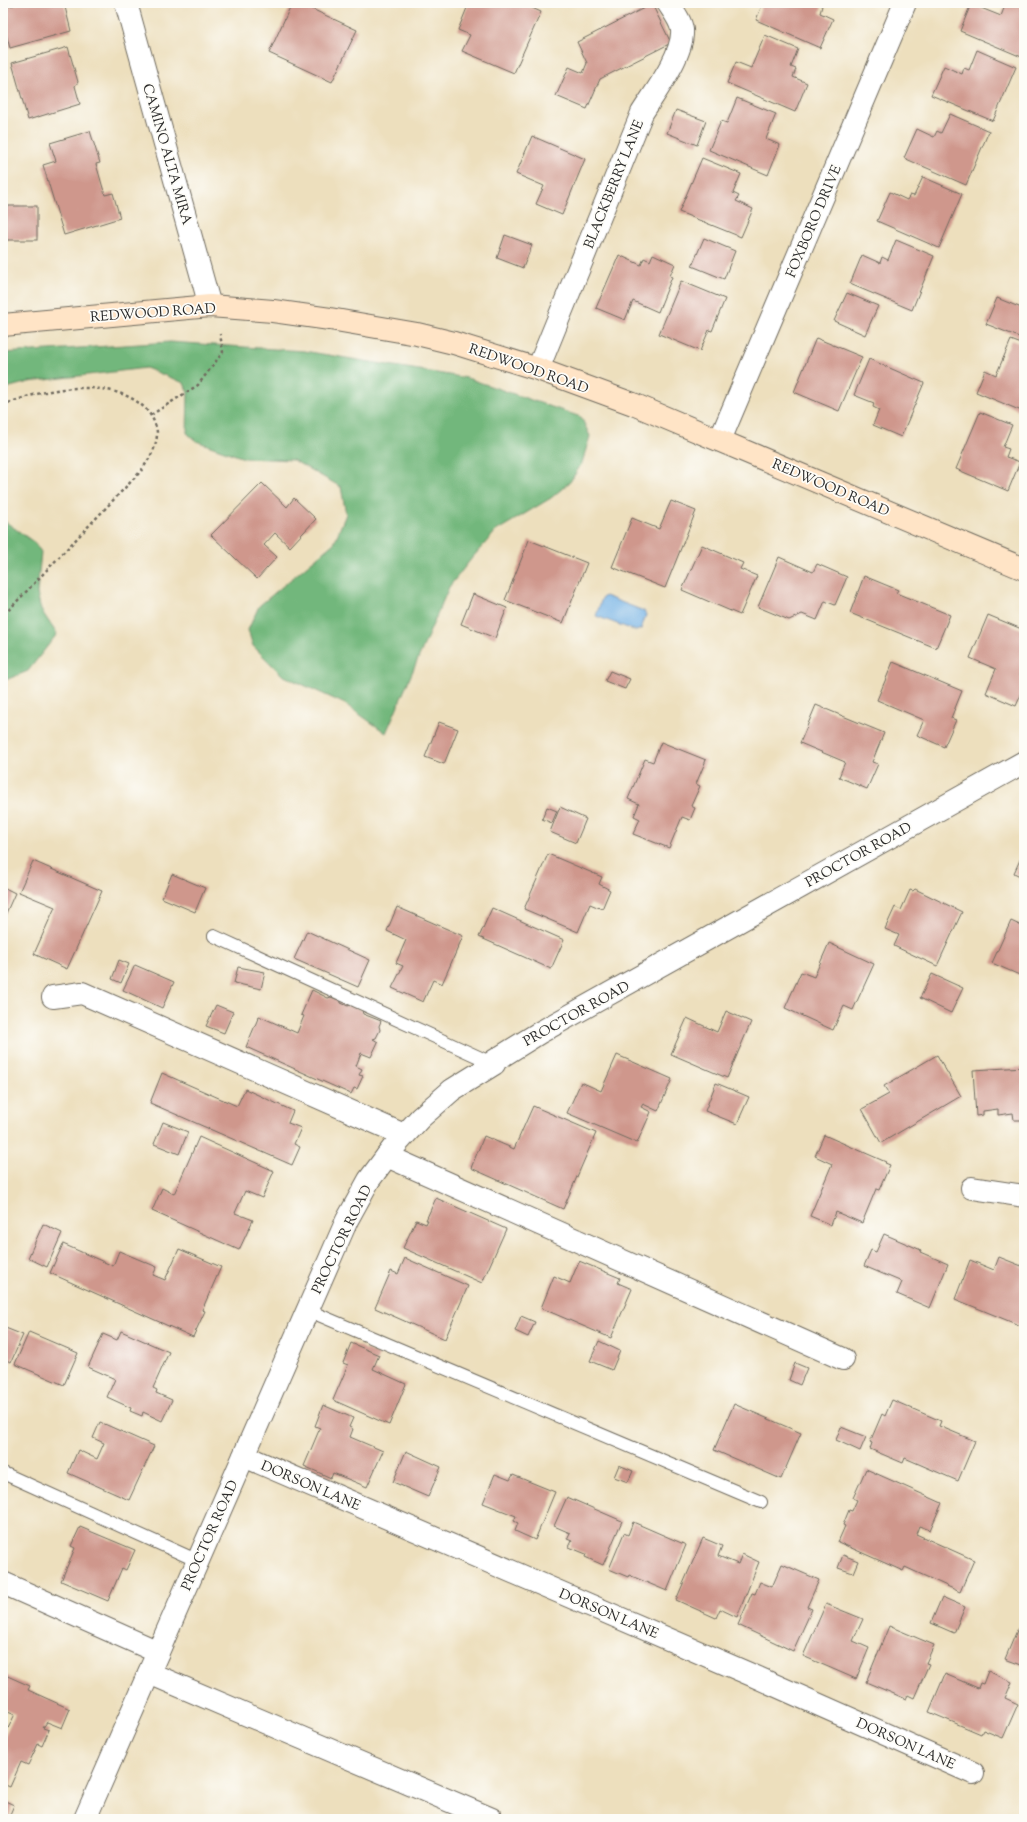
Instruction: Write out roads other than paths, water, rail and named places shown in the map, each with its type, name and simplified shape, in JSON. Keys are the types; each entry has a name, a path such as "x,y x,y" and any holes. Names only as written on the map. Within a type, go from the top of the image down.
{"main road":[{"name":"REDWOOD ROAD","path":"3,325 212,306 330,318 410,333 467,347 538,369 633,404 1024,569"}],"street":[{"name":"CAMINO ALTA MIRA","path":"126,3 212,306"},
{"name":"BLACKBERRY LANE","path":"538,369 642,113 664,80 680,43 682,30 677,17 668,3"},
{"name":"FOXBORO DRIVE","path":"720,440 905,3"},
{"name":"PROCTOR ROAD","path":"85,1819 347,1220 369,1180 404,1136 420,1118 452,1090 494,1064 494,1061 539,1033 1024,762"},
{"path":"53,996 82,993 404,1136"},
{"path":"387,1156 843,1359"},
{"path":"972,1188 1024,1196"},
{"name":"DORSON LANE","path":"244,1456 754,1676 973,1773"},
{"path":"3,1583 158,1652"},
{"path":"150,1673 492,1819"}],"lane":[{"path":"214,936 494,1064"},
{"path":"307,1310 761,1502"},
{"path":"3,1473 198,1561"}],"water":[{"path":"605,596 644,611 646,615 641,629 636,631 596,616 602,598"}]}
